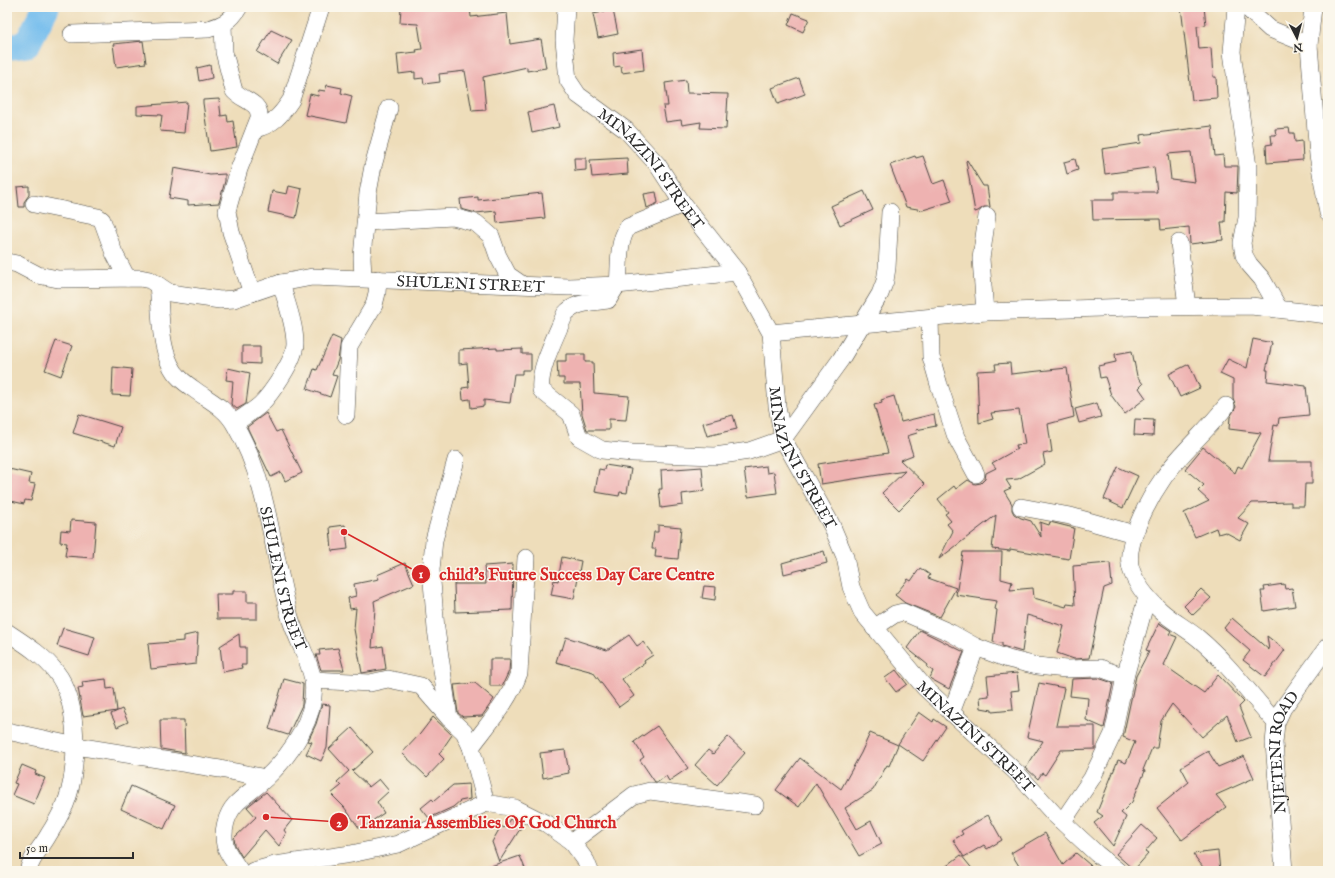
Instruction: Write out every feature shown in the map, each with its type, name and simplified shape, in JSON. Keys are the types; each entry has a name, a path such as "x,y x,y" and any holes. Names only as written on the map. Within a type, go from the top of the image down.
{"street":[{"path":"72,34 208,30 223,25 233,17 239,7"},
{"path":"255,129 274,122 283,113 291,100 321,7"},
{"name":"MINAZINI STREET","path":"569,7 564,40 568,80 578,95 626,130 657,164 683,204 737,272 771,333 777,406 783,439 830,524 844,557 851,588 862,612 925,688 1017,773 1097,854 1118,871"},
{"path":"1236,7 1232,52 1248,167 1247,218 1242,243 1244,255 1249,264 1262,279 1279,309"},
{"path":"1246,7 1270,29 1309,45"},
{"path":"1313,7 1309,45 1318,155 1328,213"},
{"path":"223,25 224,52 234,91 257,107 260,112 232,190 227,211 231,232 241,256 252,293"},
{"path":"346,415 349,347 374,305 377,293 362,257 372,166 389,108"},
{"path":"34,204 98,217 102,220 114,253 127,278"},
{"path":"683,204 628,227 623,233 618,285 608,300 578,304 570,308 565,314 545,364 540,383 541,390 571,414 579,436 602,450 632,453 714,456 749,451 783,439 841,359 880,294 885,281 890,212"},
{"path":"985,312 981,259 987,216"},
{"path":"366,222 453,217 476,223 491,236 498,256 508,275 521,284"},
{"path":"1179,243 1187,306"},
{"name":"SHULENI STREET","path":"10,260 38,275 58,279 140,278 158,285 170,293 207,298 234,299 281,283 312,277 370,278 423,282 521,284 570,287 618,285 737,272"},
{"path":"235,423 260,405 276,384 293,355 295,335 281,283"},
{"name":"SHULENI STREET","path":"158,285 164,342 170,364 180,379 219,405 235,423 254,465 268,516 290,618 313,680 311,705 303,732 284,760 266,778 234,805 227,818 224,833 225,847 240,871"},
{"path":"771,333 985,312 1187,306 1251,306 1328,315"},
{"path":"930,318 931,357 939,385 956,437 976,474"},
{"path":"1226,406 1212,424 1188,448 1164,477 1134,534 1129,554 1131,569 1147,597 1162,612 1198,638 1216,655 1276,723"},
{"path":"449,718 437,637 430,570 434,540 456,460"},
{"path":"1021,507 1070,516 1134,534"},
{"path":"471,747 506,701 514,687 519,673 526,558"},
{"path":"1063,821 1092,778 1112,734 1125,677 1147,597"},
{"path":"874,628 895,614 903,612 951,633 976,647 1008,659 1037,666 1066,669 1100,668 1125,677"},
{"path":"7,632 37,652 57,673 66,690 76,746 73,776 65,804 49,834 29,864 28,871"},
{"name":"NJETENI ROAD","path":"1284,871 1274,743 1276,723 1283,708 1328,646"},
{"path":"951,713 976,647"},
{"path":"313,680 370,683 388,679 421,686 449,718 464,732 471,747 486,803"},
{"path":"7,731 76,746 220,769 266,778"},
{"path":"572,842 634,795 650,791 755,805"},
{"path":"253,871 275,865 351,854 398,844 486,803 515,808 547,824 572,842 586,861 590,871"}],"building":[{"path":"401,7 470,7 471,17 507,13 510,44 541,39 546,68 527,71 527,67 483,77 486,110 472,111 465,71 439,74 440,82 424,84 423,78 415,79 415,72 399,74 397,54 417,52 416,50 422,49 418,24 400,23"},
{"path":"1181,7 1204,7 1206,25 1197,26 1199,49 1211,48 1213,77 1216,77 1217,98 1192,100"},
{"path":"613,10 618,34 598,38 593,14"},
{"path":"793,13 809,19 803,32 788,25"},
{"path":"271,30 292,40 277,64 257,52"},
{"path":"143,41 146,63 116,67 113,44"},
{"path":"642,49 644,70 622,73 621,66 614,67 613,53"},
{"path":"210,65 212,78 199,81 197,68"},
{"path":"799,78 805,94 778,104 772,88"},
{"path":"686,80 687,93 728,94 726,129 700,128 701,122 682,125 681,120 666,122 663,106 668,106 665,83"},
{"path":"327,85 342,88 341,93 352,96 346,123 305,115 310,94 318,96 319,90 325,91"},
{"path":"219,99 221,116 227,115 228,122 233,121 237,147 210,151 203,100"},
{"path":"187,102 184,133 160,131 162,115 137,114 137,106"},
{"path":"554,106 559,127 532,133 528,112"},
{"path":"1212,126 1215,156 1223,155 1224,166 1238,166 1237,193 1226,192 1225,222 1221,222 1223,240 1190,244 1189,227 1161,230 1160,219 1093,220 1092,200 1114,200 1114,192 1157,192 1154,167 1105,174 1102,149 1141,143 1140,135","holes":["1191,152 1195,182 1171,179 1168,154"]},
{"path":"1289,128 1290,133 1294,133 1295,142 1302,141 1303,160 1267,163 1266,145 1272,144 1271,135 1276,135 1275,129"},
{"path":"915,156 916,158 923,156 933,184 944,180 952,201 923,210 906,207 890,165"},
{"path":"574,158 586,158 586,170 575,171"},
{"path":"627,158 628,174 592,177 590,160"},
{"path":"1075,159 1078,170 1067,174 1064,162"},
{"path":"967,160 983,186 987,186 990,207 984,207 975,212 966,161"},
{"path":"174,168 210,175 225,174 225,181 219,203 188,205 188,201 169,198"},
{"path":"29,186 29,195 24,202 24,207 19,207 17,187"},
{"path":"289,186 302,189 296,218 268,212 272,191 287,194"},
{"path":"864,191 873,210 840,225 831,206"},
{"path":"656,192 658,203 647,208 644,194"},
{"path":"542,193 545,218 497,223 496,211 476,213 461,209 460,199 478,197 478,200"},
{"path":"332,336 341,340 338,360 332,375 337,376 330,397 307,389 314,369 317,370"},
{"path":"1253,339 1272,343 1266,370 1268,370 1267,381 1306,386 1309,415 1279,418 1278,426 1274,425 1268,461 1312,461 1312,484 1305,484 1304,506 1291,506 1291,502 1252,503 1238,518 1249,524 1240,540 1225,532 1218,534 1216,528 1195,537 1184,513 1209,501 1198,491 1204,485 1185,469 1203,447 1235,473 1238,466 1242,468 1261,433 1229,429 1230,417 1236,407 1233,399 1233,380 1220,374 1228,359 1247,368"},
{"path":"56,341 72,346 61,376 45,370"},
{"path":"242,346 260,346 260,364 242,363"},
{"path":"497,348 497,350 522,349 522,354 531,354 531,370 522,370 522,374 514,374 510,403 484,400 484,406 471,408 470,399 463,400 462,388 469,387 467,363 459,364 459,350"},
{"path":"1132,351 1137,376 1143,384 1139,388 1146,398 1125,414 1111,395 1105,377 1100,378 1098,366 1116,362 1115,354"},
{"path":"566,354 585,354 585,362 593,362 594,393 629,396 626,420 609,419 609,430 587,430 582,414 580,384 564,384 564,378 558,378 557,361 566,361"},
{"path":"1010,363 1011,374 1067,368 1074,417 1048,424 1052,452 1043,454 1045,464 1018,479 1006,480 1011,488 1004,491 1012,504 1014,514 1031,521 1041,537 1040,522 1049,525 1050,522 1074,528 1069,559 1010,549 1010,551 992,549 996,515 939,559 953,531 947,524 951,521 945,514 948,512 938,499 954,486 956,489 968,480 975,484 981,483 985,479 986,473 996,468 992,463 1017,449 1016,445 1025,444 1019,410 991,413 993,419 979,423 977,371 996,370 995,364"},
{"path":"1189,364 1200,388 1180,397 1169,374"},
{"path":"113,367 132,369 130,396 112,395"},
{"path":"228,368 250,373 246,404 237,409 231,404 233,381 226,380"},
{"path":"894,396 901,422 934,414 936,426 916,430 917,433 907,436 913,455 900,460 925,484 899,510 882,493 905,471 821,484 818,464 888,453 874,405 882,403 881,400"},
{"path":"1097,403 1101,417 1079,423 1075,409"},
{"path":"266,413 276,432 281,430 302,473 285,481 281,472 271,477 247,427"},
{"path":"79,414 121,427 115,446 73,433"},
{"path":"733,415 737,429 707,436 703,423"},
{"path":"1135,419 1154,420 1153,436 1134,435"},
{"path":"605,465 631,469 627,493 620,492 619,496 595,492 599,469 604,470"},
{"path":"766,466 767,473 774,472 777,493 748,497 744,469"},
{"path":"702,467 704,491 682,494 683,505 661,508 659,489 662,489 661,470"},
{"path":"1118,467 1138,476 1123,508 1104,499"},
{"path":"9,469 31,474 29,483 35,484 31,501 25,500 24,504 7,500 7,479"},
{"path":"71,520 96,522 93,558 65,556 67,543 60,542 61,530 70,531"},
{"path":"345,525 348,549 332,551 330,527"},
{"path":"658,525 681,527 678,559 655,557 656,549 652,549 654,532 658,532"},
{"path":"824,551 827,563 784,574 782,563"},
{"path":"963,552 1002,552 1001,579 1012,582 1010,590 1033,588 1034,598 1066,607 1067,604 1075,605 1073,566 1110,563 1112,585 1104,588 1089,658 1074,659 1057,653 1064,626 1027,615 1022,652 1002,646 1002,643 993,642 997,610 995,609 997,601 956,595"},
{"path":"562,557 581,561 574,599 551,595 554,580 558,581"},
{"path":"405,563 414,584 374,601 375,609 372,648 383,646 386,669 362,673 354,629 356,608 350,609 348,598 356,596 354,584 379,579 377,575"},
{"path":"513,564 512,610 455,612 454,584 486,584 484,566"},
{"path":"920,568 930,575 928,578 956,588 940,617 905,603 895,595 908,579 911,581"},
{"path":"1284,584 1285,589 1292,588 1295,606 1264,611 1261,591 1265,591 1264,587"},
{"path":"704,586 716,587 715,600 702,598"},
{"path":"1201,589 1211,598 1193,615 1184,606"},
{"path":"233,591 247,591 247,602 257,602 257,619 217,619 216,594 233,594"},
{"path":"1232,618 1269,650 1267,636 1285,650 1265,677 1243,660 1250,651 1224,628"},
{"path":"1159,623 1171,631 1169,634 1177,637 1164,665 1204,693 1218,675 1244,702 1239,707 1251,737 1238,742 1227,715 1202,737 1172,704 1161,721 1157,748 1152,748 1143,770 1145,771 1132,802 1121,813 1126,817 1113,846 1094,823 1103,816 1097,812 1118,760 1126,763 1135,742 1123,737 1136,676 1149,651 1146,650"},
{"path":"63,628 95,637 89,656 57,646"},
{"path":"920,630 964,652 949,689 931,679 930,678 933,671 907,648"},
{"path":"198,633 196,664 151,669 148,644 184,641 184,636"},
{"path":"239,634 240,647 246,647 246,665 241,665 242,668 223,672 220,646"},
{"path":"629,635 637,646 643,642 653,655 644,661 645,663 622,679 634,696 619,707 593,672 556,662 566,637 607,650"},
{"path":"338,648 344,670 321,670 316,655 320,655 319,650"},
{"path":"490,659 510,659 509,671 502,686 490,686"},
{"path":"896,670 907,684 896,692 885,678"},
{"path":"1017,673 1019,690 1011,691 1013,710 992,712 992,710 981,708 980,697 989,696 987,676"},
{"path":"1098,678 1113,683 1104,728 1086,720 1088,698 1070,696 1072,679"},
{"path":"106,679 107,689 114,688 117,711 83,716 78,688 83,687 82,682"},
{"path":"284,679 303,684 302,705 288,735 269,729"},
{"path":"475,683 494,699 482,716 463,717 458,713 454,685"},
{"path":"1039,683 1064,688 1056,726 1095,726 1095,749 1061,750 1045,775 1042,773 1038,779 1026,768 1043,741 1027,737"},
{"path":"322,704 330,705 327,748 321,761 306,754 312,742 308,741 316,724"},
{"path":"122,709 128,722 117,727 111,714"},
{"path":"919,712 933,722 934,719 946,727 923,761 898,744"},
{"path":"433,717 452,735 439,754 444,759 427,777 402,753 420,734"},
{"path":"160,720 184,720 185,753 161,749"},
{"path":"657,726 688,768 669,781 666,776 658,782 655,782 640,760 644,757 634,742"},
{"path":"352,728 373,752 352,771 369,787 379,779 389,791 377,802 384,813 360,829 344,807 331,794 341,786 337,782 349,771 329,749"},
{"path":"870,733 898,745 889,766 887,765 873,790 845,808 857,829 871,821 882,844 859,856 816,783 799,807 776,790 800,758 841,789 861,753"},
{"path":"728,737 745,753 717,785 695,765 708,750 713,754"},
{"path":"565,750 569,773 543,778 540,753"},
{"path":"1208,751 1218,767 1244,756 1254,778 1216,795 1226,807 1182,840 1157,808 1189,782 1181,767"},
{"path":"22,765 36,771 35,774 45,778 34,804 12,795 17,784 14,783"},
{"path":"469,784 470,799 460,801 453,807 429,818 421,808 432,799 434,801 453,785"},
{"path":"131,786 175,805 164,829 121,809"},
{"path":"266,792 292,820 284,830 286,833 279,846 265,830 242,857 235,845 234,838 256,817 247,807"},
{"path":"988,815 1002,840 987,849 984,845 964,857 953,840 963,834 961,831"},
{"path":"510,819 522,826 499,862 492,842 501,826 504,828"},
{"path":"1142,825 1157,838 1145,852 1148,854 1134,870 1116,854"},
{"path":"1045,833 1063,865 1076,853 1097,871 1022,871 1011,853"},
{"path":"1218,851 1220,871 1206,871 1193,854"},
{"path":"961,855 974,871 940,871"},
{"path":"520,856 526,871 482,871 482,869"}],"waterway":[{"path":"7,47 27,44 46,7"}],"place":[{"name":"child's Future Success Day Care Centre","path":"344,532"},
{"name":"Tanzania Assemblies Of God Church","path":"266,817"}]}
